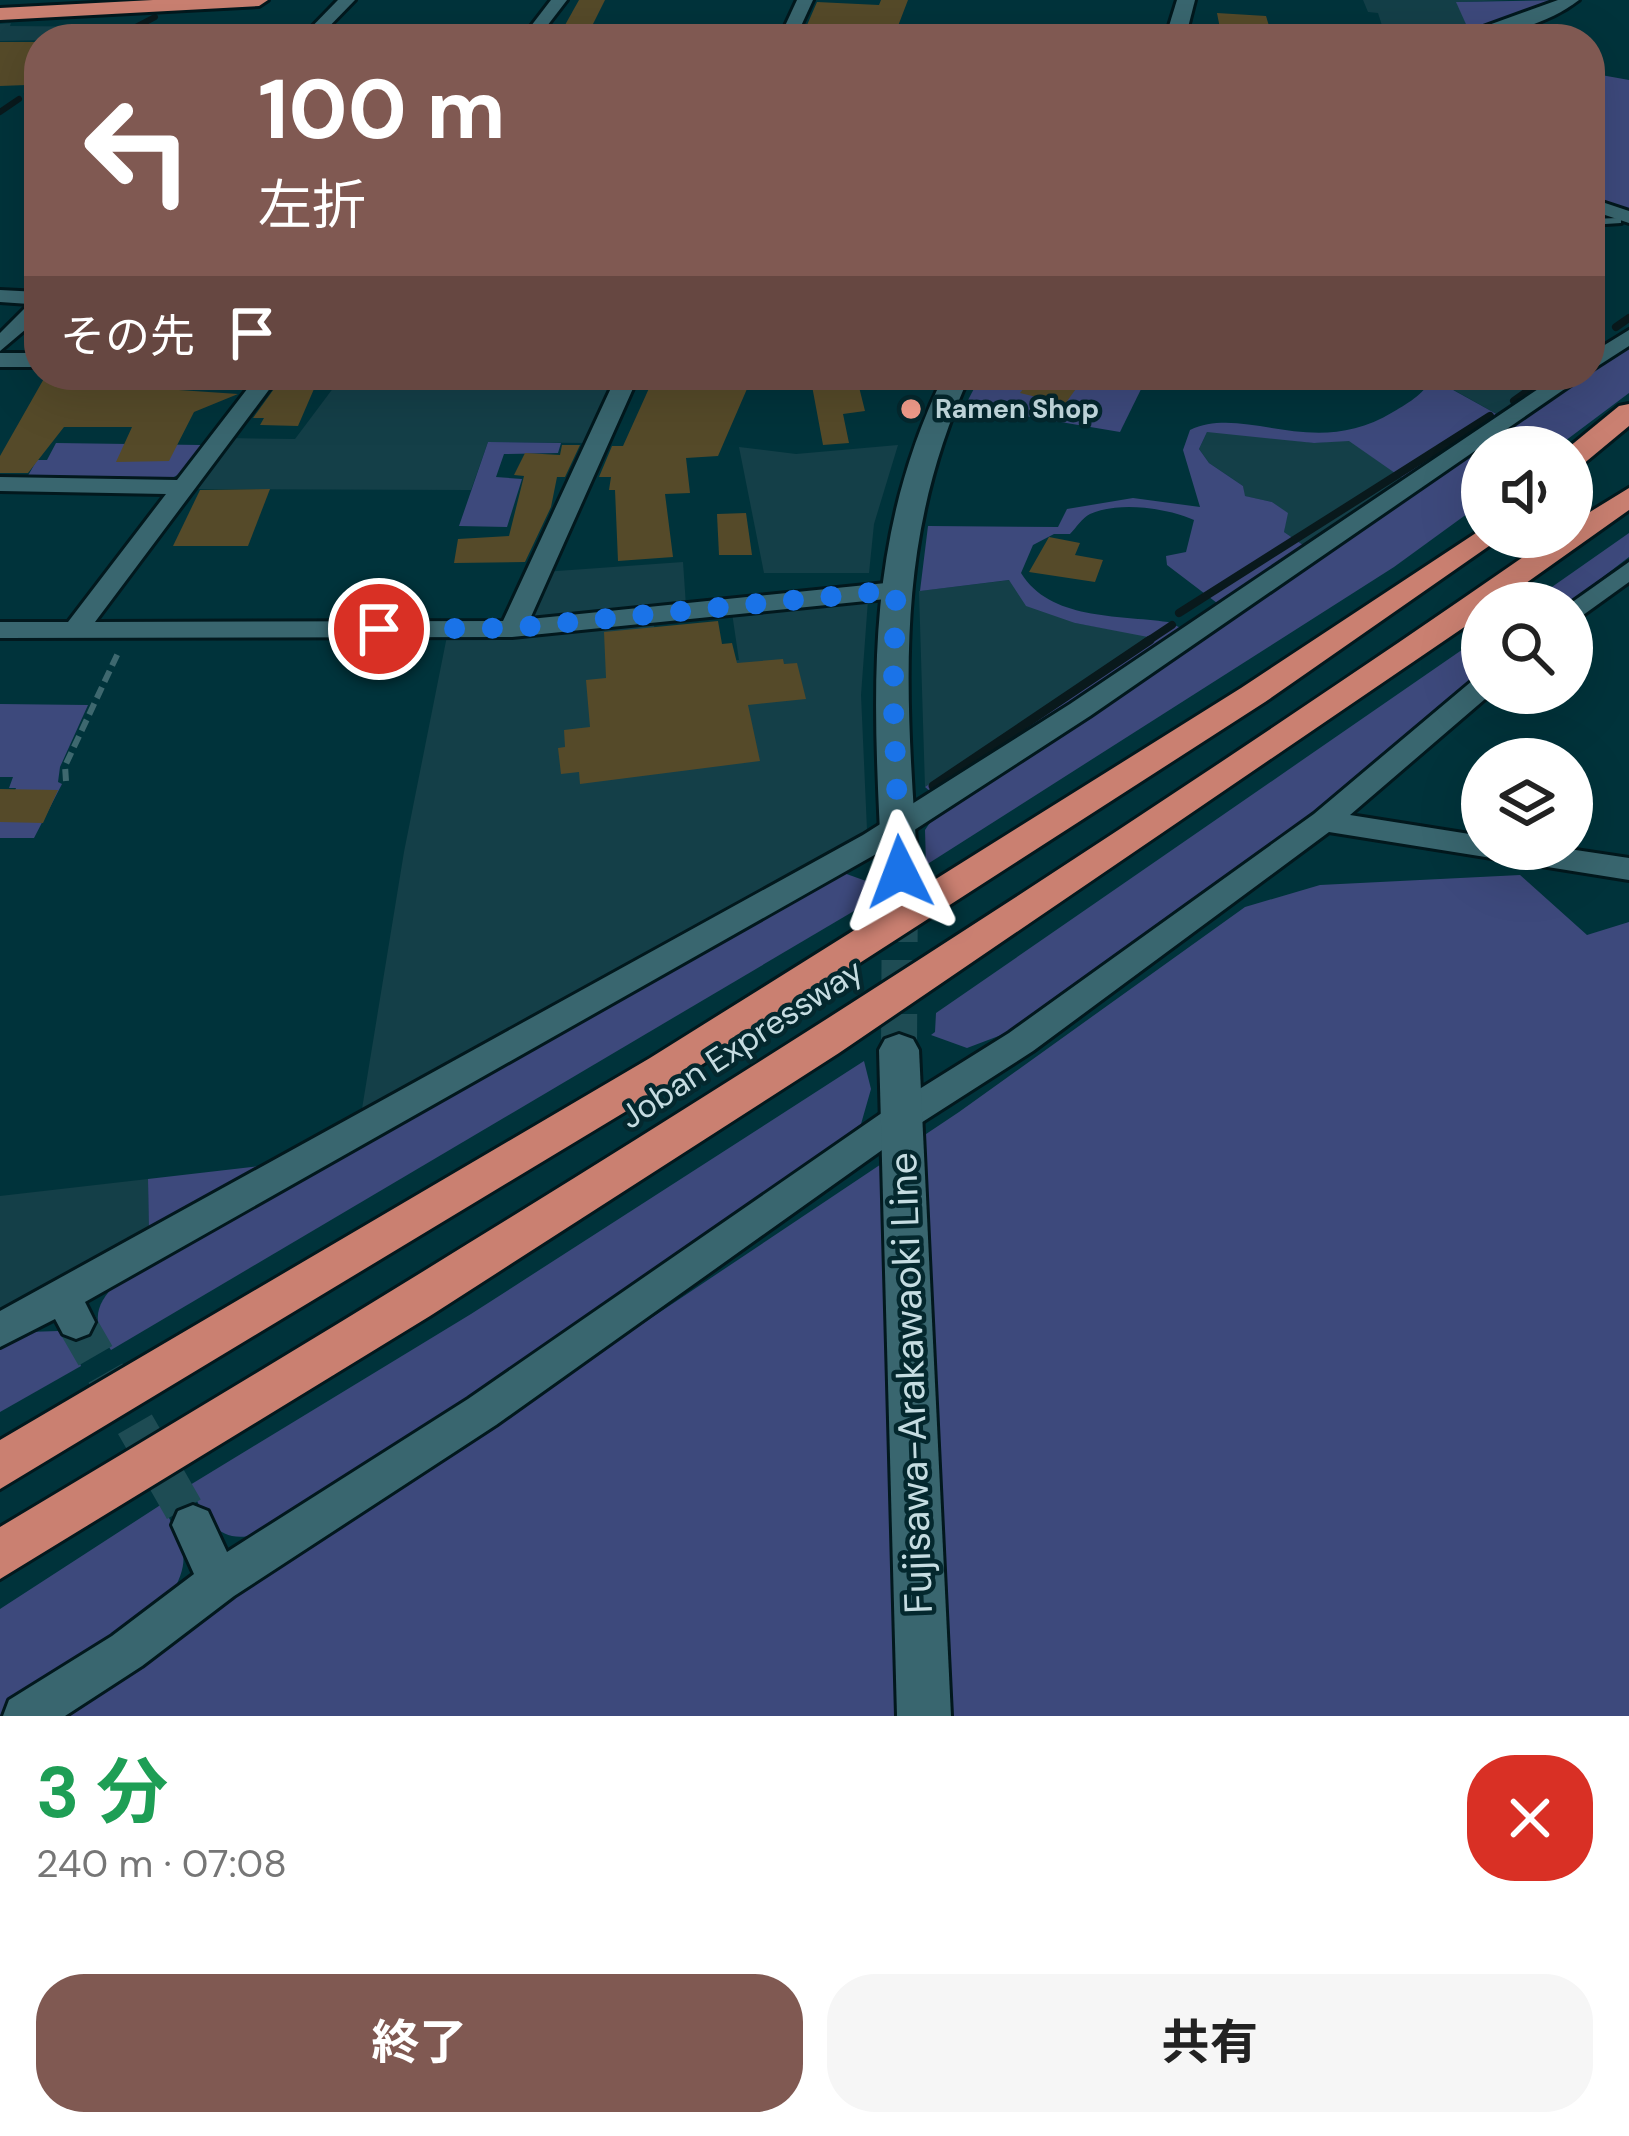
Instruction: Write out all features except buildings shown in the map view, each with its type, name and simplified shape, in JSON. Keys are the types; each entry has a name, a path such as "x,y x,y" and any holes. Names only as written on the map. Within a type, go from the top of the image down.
{"highway":[{"path":"0,14 259,0"},
{"path":"1593,442 1629,412"},
{"path":"1593,463 1629,438"},
{"name":"Joban Expressway","path":"0,1555 735,1099 1310,721 1629,497"},
{"name":"Joban Expressway","path":"0,1466 664,1070 1461,554"}],"main road":[{"path":"900,872 893,696 896,590 918,463 950,390"},
{"name":"Fujisawa-Arakawaoki Line","path":"898,1050 924,1716"}],"street":[{"path":"323,24 347,0"},
{"path":"541,24 559,0"},
{"path":"1511,24 1571,0"},
{"path":"0,345 24,319"},
{"path":"75,629 257,390"},
{"path":"512,628 621,390"},
{"path":"0,1330 69,1309 898,827 1552,390"},
{"path":"0,484 182,488"},
{"path":"1593,598 1629,570"},
{"path":"0,630 512,628 896,590"},
{"path":"25,1716 127,1652 219,1581 482,1412 901,1118 1021,1042 1324,821 1461,705"},
{"path":"1324,821 1461,843"},
{"path":"1593,863 1629,869"},
{"path":"193,1525 219,1581"}],"path":[{"path":"66,781 64,766 104,677 132,629"}],"shaded area":[{"path":"1363,0 1511,0 1457,2 1466,24 1381,24 1378,13 1368,12"},
{"path":"1560,0 1496,24 1466,24 1456,2"},
{"path":"0,24 24,26 24,41 0,41"},
{"path":"1605,76 1629,80 1629,214 1605,205"},
{"path":"1629,343 1629,393 1585,426 1508,426 1562,390 1605,390 1605,363"},
{"path":"332,390 612,390 586,443 488,442 471,490 190,489 226,438 295,439"},
{"path":"973,390 1141,390 1120,432 965,406"},
{"path":"1423,390 1453,390 1500,416 1484,426 1461,426 1461,441 1402,478 1349,441 1314,443 1207,432 1199,449 1209,463 1243,486 1245,496 1272,502 1288,513 1284,532 1303,545 1217,603 1167,565 1166,556 1186,552 1194,520 1183,516 1157,509 1102,510 1087,516 1070,534 1054,534 1033,545 1021,573 1049,600 1086,612 1168,622 1183,629 932,793 925,787 1148,637 1075,623 1026,606 1009,580 920,591 928,526 1058,527 1067,509 1133,498 1200,507 1183,450 1190,430 1234,423 1335,432 1364,426"},
{"path":"1454,390 1534,392 1500,416"},
{"path":"1207,432 1314,443 1349,440 1402,478 1303,545 1284,532 1287,513 1272,502 1244,496 1243,486 1209,463 1199,449"},
{"path":"488,442 561,443 558,453 504,454 496,477 522,479 507,527 459,526"},
{"path":"56,443 201,445 191,468 168,480 26,479 37,460 47,460"},
{"path":"898,445 874,524 869,573 764,573 739,447 796,454"},
{"path":"1461,458 1461,518 1394,567 926,865 925,830 937,812"},
{"path":"1629,533 1629,557 1593,585 1559,582"},
{"path":"683,562 686,606 533,621 527,617 543,572"},
{"path":"1010,580 1075,623 1149,636 925,787 919,591"},
{"path":"868,600 861,695 867,830 361,1115 404,852 447,636 653,622 665,668 739,660 732,613"},
{"path":"1461,650 1461,690 1290,833 1004,1034 967,1048 931,1035 936,1013"},
{"path":"0,704 88,705 60,767 58,782 62,784 34,838 0,838 0,810 9,806 16,788 9,788 13,777 0,777"},
{"path":"841,872 866,881 876,898 111,1350 100,1331 98,1314 118,1282"},
{"path":"1520,875 1587,935 1629,922 1629,1716 56,1716 959,1112 1245,907 1320,885"},
{"path":"864,1061 871,1089 861,1124 652,1277 284,1523 237,1537 225,1534 206,1517 190,1485 471,1314"},
{"path":"269,1165 149,1234 148,1179"},
{"path":"148,1179 149,1234 0,1315 0,1196"},
{"path":"58,1331 73,1344 81,1366 0,1412 0,1347 28,1332"},
{"path":"162,1504 183,1560 170,1596 0,1716 0,1609"}],"waterway":[{"path":"142,24 155,17"},
{"path":"0,112 19,99"},
{"path":"1616,327 1629,318"},
{"path":"1514,401 1529,390"},
{"path":"1179,613 1490,416"},
{"path":"1145,643 1172,625"},
{"path":"933,786 1150,640"}],"tunnel":[{"path":"899,1050 900,872"},
{"path":"76,1322 193,1525"}],"place":[{"name":"Ramen Shop","path":"911,409"}],"route":[{"path":"379,629 512,628 896,590 893,696 900,872"}]}
